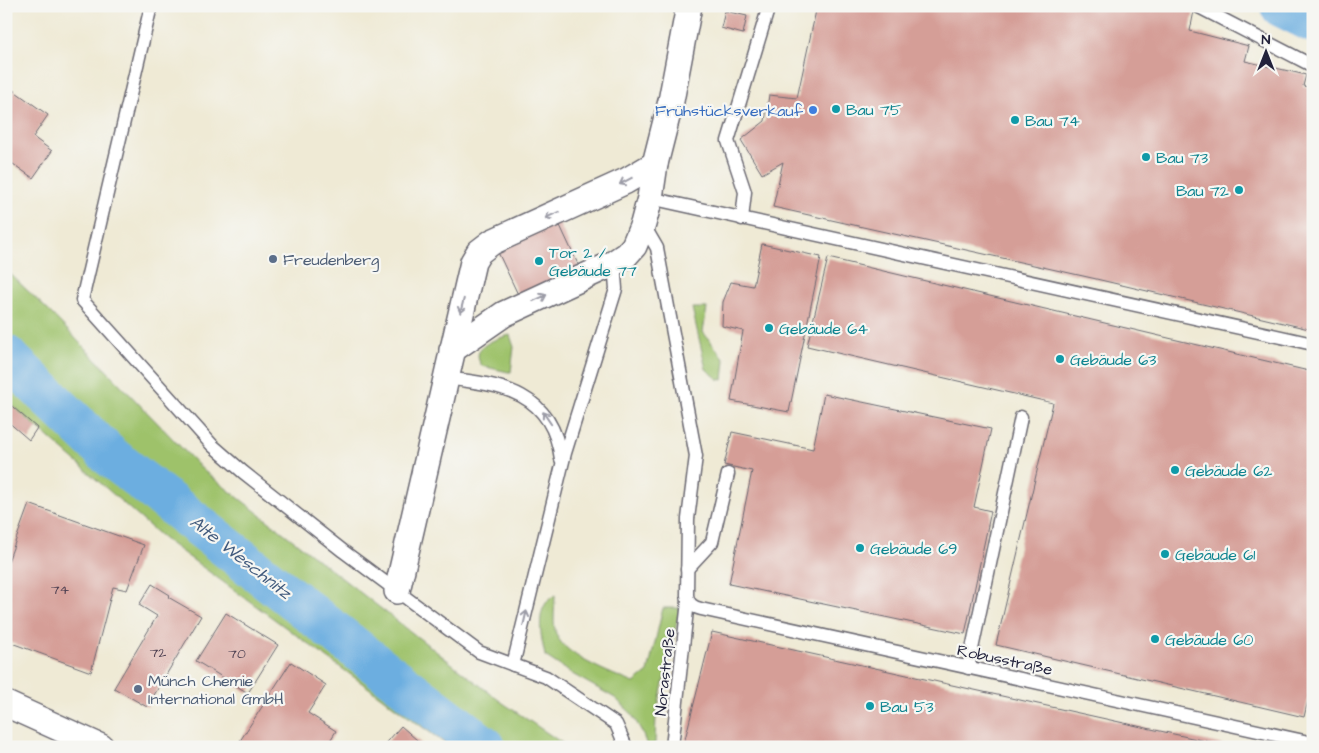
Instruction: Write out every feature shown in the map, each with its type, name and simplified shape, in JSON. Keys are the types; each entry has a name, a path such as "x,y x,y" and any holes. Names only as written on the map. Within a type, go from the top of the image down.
{"street":[{"path":"452,350 504,314 614,263 626,255 634,246 643,224 650,198 655,164 671,101 689,6"},
{"path":"397,591 473,262 479,252 492,242 626,181 655,164"},
{"path":"6,704 101,747"}],"lane":[{"path":"151,6 82,300 212,445 250,478 479,652 546,677 616,724 626,747"},
{"path":"742,219 745,192 728,141 768,6"},
{"path":"1197,6 1313,66"},
{"path":"650,198 1313,344"},
{"name":"Norastraße","path":"643,224 657,248 696,456 688,519 687,569 689,603 672,747"},
{"path":"513,665 562,464 616,289 614,263"},
{"path":"446,378 484,383 516,393 538,407 550,422 558,441 562,464"},
{"path":"968,668 1021,417"},
{"path":"687,569 712,542 728,474"},
{"name":"Robusstraße","path":"689,603 701,609 1313,743"}],"green space":[{"path":"6,270 49,311 204,471 500,701 568,747 450,747 164,539 6,400"},
{"path":"692,308 707,308 703,332 725,360 723,380 718,379 706,369"},
{"path":"510,335 514,347 511,372 482,366 478,354 481,349 497,339"},
{"path":"555,595 555,630 566,648 601,669 634,683 648,672 663,608 680,608 656,715 655,744 647,745 631,713 615,698 545,656 542,643 541,615 546,603"}],"building":[{"path":"817,6 1144,6 1151,8 1152,6 1195,6 1190,31 1249,46 1245,61 1306,75 1303,86 1313,88 1313,330 1092,278 773,207 783,162 762,174 741,140 765,121 769,95 797,98"},
{"path":"725,11 747,16 743,34 721,28"},
{"path":"6,85 48,115 33,137 52,151 33,178 6,159 6,125 8,122 6,121"},
{"name":"Tor 2 / Gebäude 77","path":"557,219 583,275 522,303 496,248"},
{"name":"Gebäude 64","path":"762,244 821,257 789,412 731,401 743,331 722,326 723,302 731,282 753,286"},
{"path":"828,258 1313,372 1313,680 1304,717 996,645 1053,403 807,346"},
{"name":"Gebäude 69","path":"824,394 991,429 974,507 991,511 965,634 729,584 752,471 724,465 732,432 813,449"},
{"path":"6,401 37,428 29,440 6,420"},
{"path":"29,504 144,545 127,590 113,587 91,672 6,641 6,567"},
{"path":"152,584 170,595 168,597 201,616 147,707 114,688 157,616 139,605"},
{"path":"226,613 278,645 248,693 196,661"},
{"name":"Bau 53","path":"712,632 1228,746 1228,747 683,747"},
{"path":"291,662 326,685 308,713 336,731 326,747 236,747"},
{"path":"401,726 425,747 383,747"}],"waterway":[{"path":"1281,6 1313,22"},
{"name":"Alte Weschnitz","path":"6,356 110,456 485,747"}],"place":[{"name":"Bau 75","path":"836,109"},
{"name":"Frühstücksverkauf","path":"813,110"},
{"name":"Bau 74","path":"1015,120"},
{"name":"Bau 73","path":"1146,157"},
{"name":"Bau 72","path":"1239,190"},
{"name":"Freudenberg","path":"273,259"},
{"name":"Tor 2 / Gebäude 77","path":"539,261"},
{"name":"Gebäude 64","path":"769,328"},
{"name":"Gebäude 63","path":"1060,359"},
{"name":"Gebäude 62","path":"1175,470"},
{"name":"Gebäude 69","path":"860,548"},
{"name":"Gebäude 61","path":"1165,554"},
{"name":"Gebäude 60","path":"1155,639"},
{"name":"Münch Chemie International GmbH","path":"138,689"},
{"name":"Bau 53","path":"870,706"}]}
